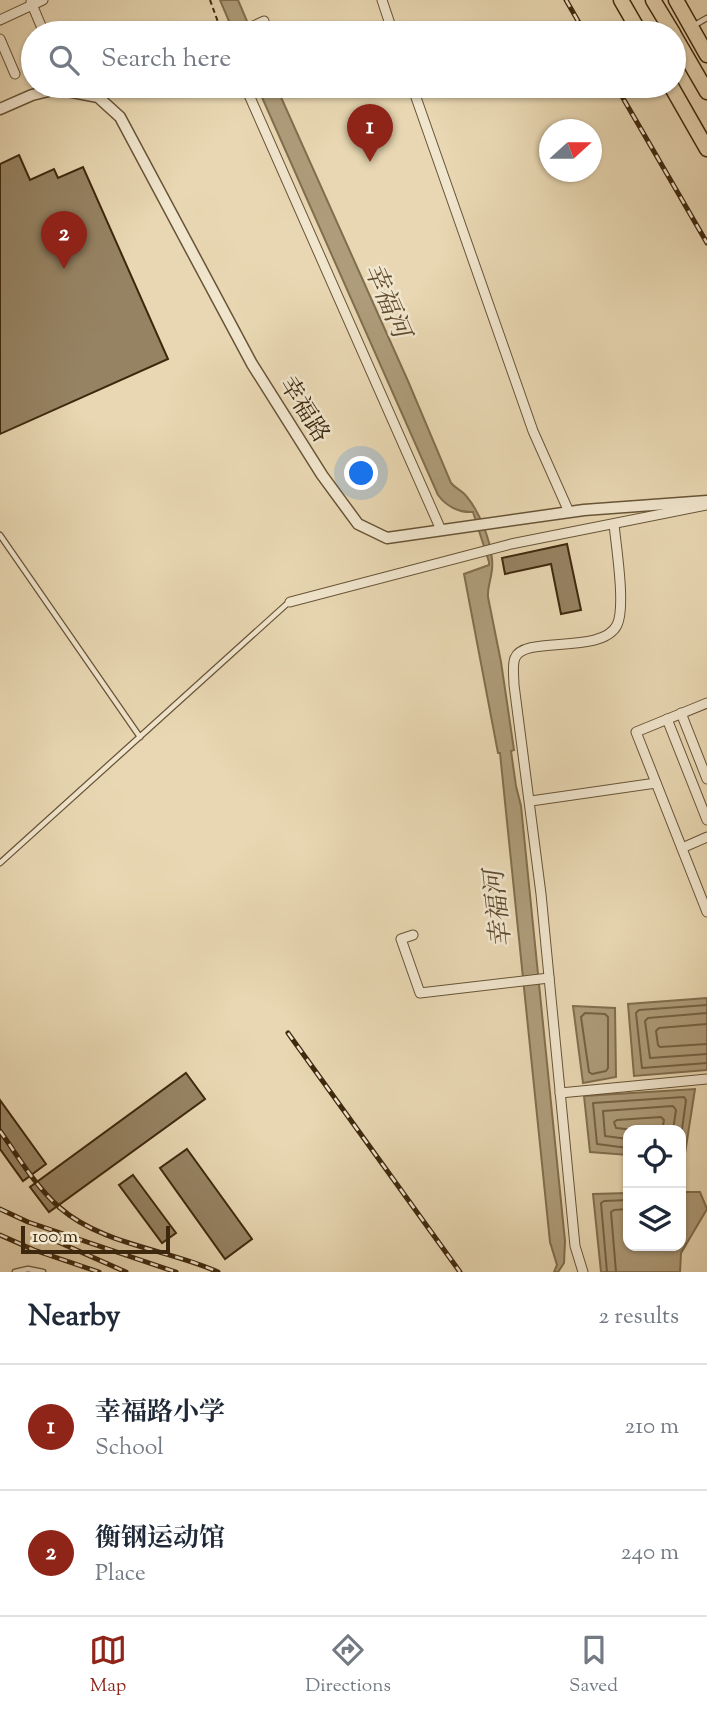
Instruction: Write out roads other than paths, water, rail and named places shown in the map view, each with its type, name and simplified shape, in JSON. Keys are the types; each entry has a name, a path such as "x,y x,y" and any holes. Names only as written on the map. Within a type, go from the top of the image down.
{"main road":[{"path":"621,0 633,21"},
{"path":"653,0 665,21"},
{"path":"676,0 707,55"},
{"path":"686,56 707,92"},
{"path":"678,98 707,149"}],"street":[{"path":"0,20 31,2 43,0"},
{"path":"382,0 389,21"},
{"path":"31,2 39,21"},
{"path":"0,39 15,74"},
{"path":"0,109 25,98"},
{"name":"幸福路","path":"99,98 120,117 252,364 322,475 358,524 387,537 569,512 707,503"},
{"path":"250,98 441,530"},
{"path":"416,98 533,432 569,512"},
{"path":"290,602 512,544 707,503"},
{"path":"583,1272 575,1246 531,801 514,685 515,659 521,652 531,648 590,641 607,636 617,626 621,612 614,524"},
{"path":"707,703 636,732 707,912"},
{"path":"681,713 707,779"},
{"path":"667,719 707,820"},
{"path":"531,801 656,783"},
{"path":"682,848 707,838"},
{"path":"413,935 401,939 420,993 549,978"},
{"path":"560,1093 707,1079"}],"lane":[{"path":"691,27 707,18"},
{"path":"0,535 140,737"},
{"path":"0,863 290,602"},
{"path":"15,1272 28,1269 43,1272"}],"water":[{"path":"220,0 238,0 247,21 229,21"},
{"path":"262,98 281,98 451,483 472,503 489,543 492,564 488,597 501,662 514,750 511,751 521,806 565,1241 564,1263 558,1272 554,1272 557,1265 550,1242 500,753 464,574 489,565 489,562 473,512 453,508 438,495"},
{"path":"707,998 707,1070 634,1076 628,1004"},
{"path":"573,1006 615,1008 616,1077 583,1083"},
{"path":"695,1089 686,1147 686,1125 623,1125 623,1155 590,1152 584,1096"},
{"path":"686,1192 700,1192 707,1209 686,1245"},
{"path":"623,1193 623,1251 682,1251 680,1272 601,1272 593,1194"}],"railway":[{"path":"566,0 578,21"},
{"path":"623,98 707,243"},
{"path":"288,1033 460,1272"},
{"path":"0,1131 42,1190 76,1220 115,1238 218,1272"},
{"path":"0,1209 28,1222 176,1272"},
{"path":"0,1235 34,1250 99,1272"},
{"path":"56,1241 126,1272"}],"place":[{"name":"幸福路小学","path":"370,162"},
{"name":"衡钢运动馆","path":"64,269"}],"water label":[{"name":"幸福河","path":"388,300"},
{"name":"幸福河","path":"497,909"}]}
